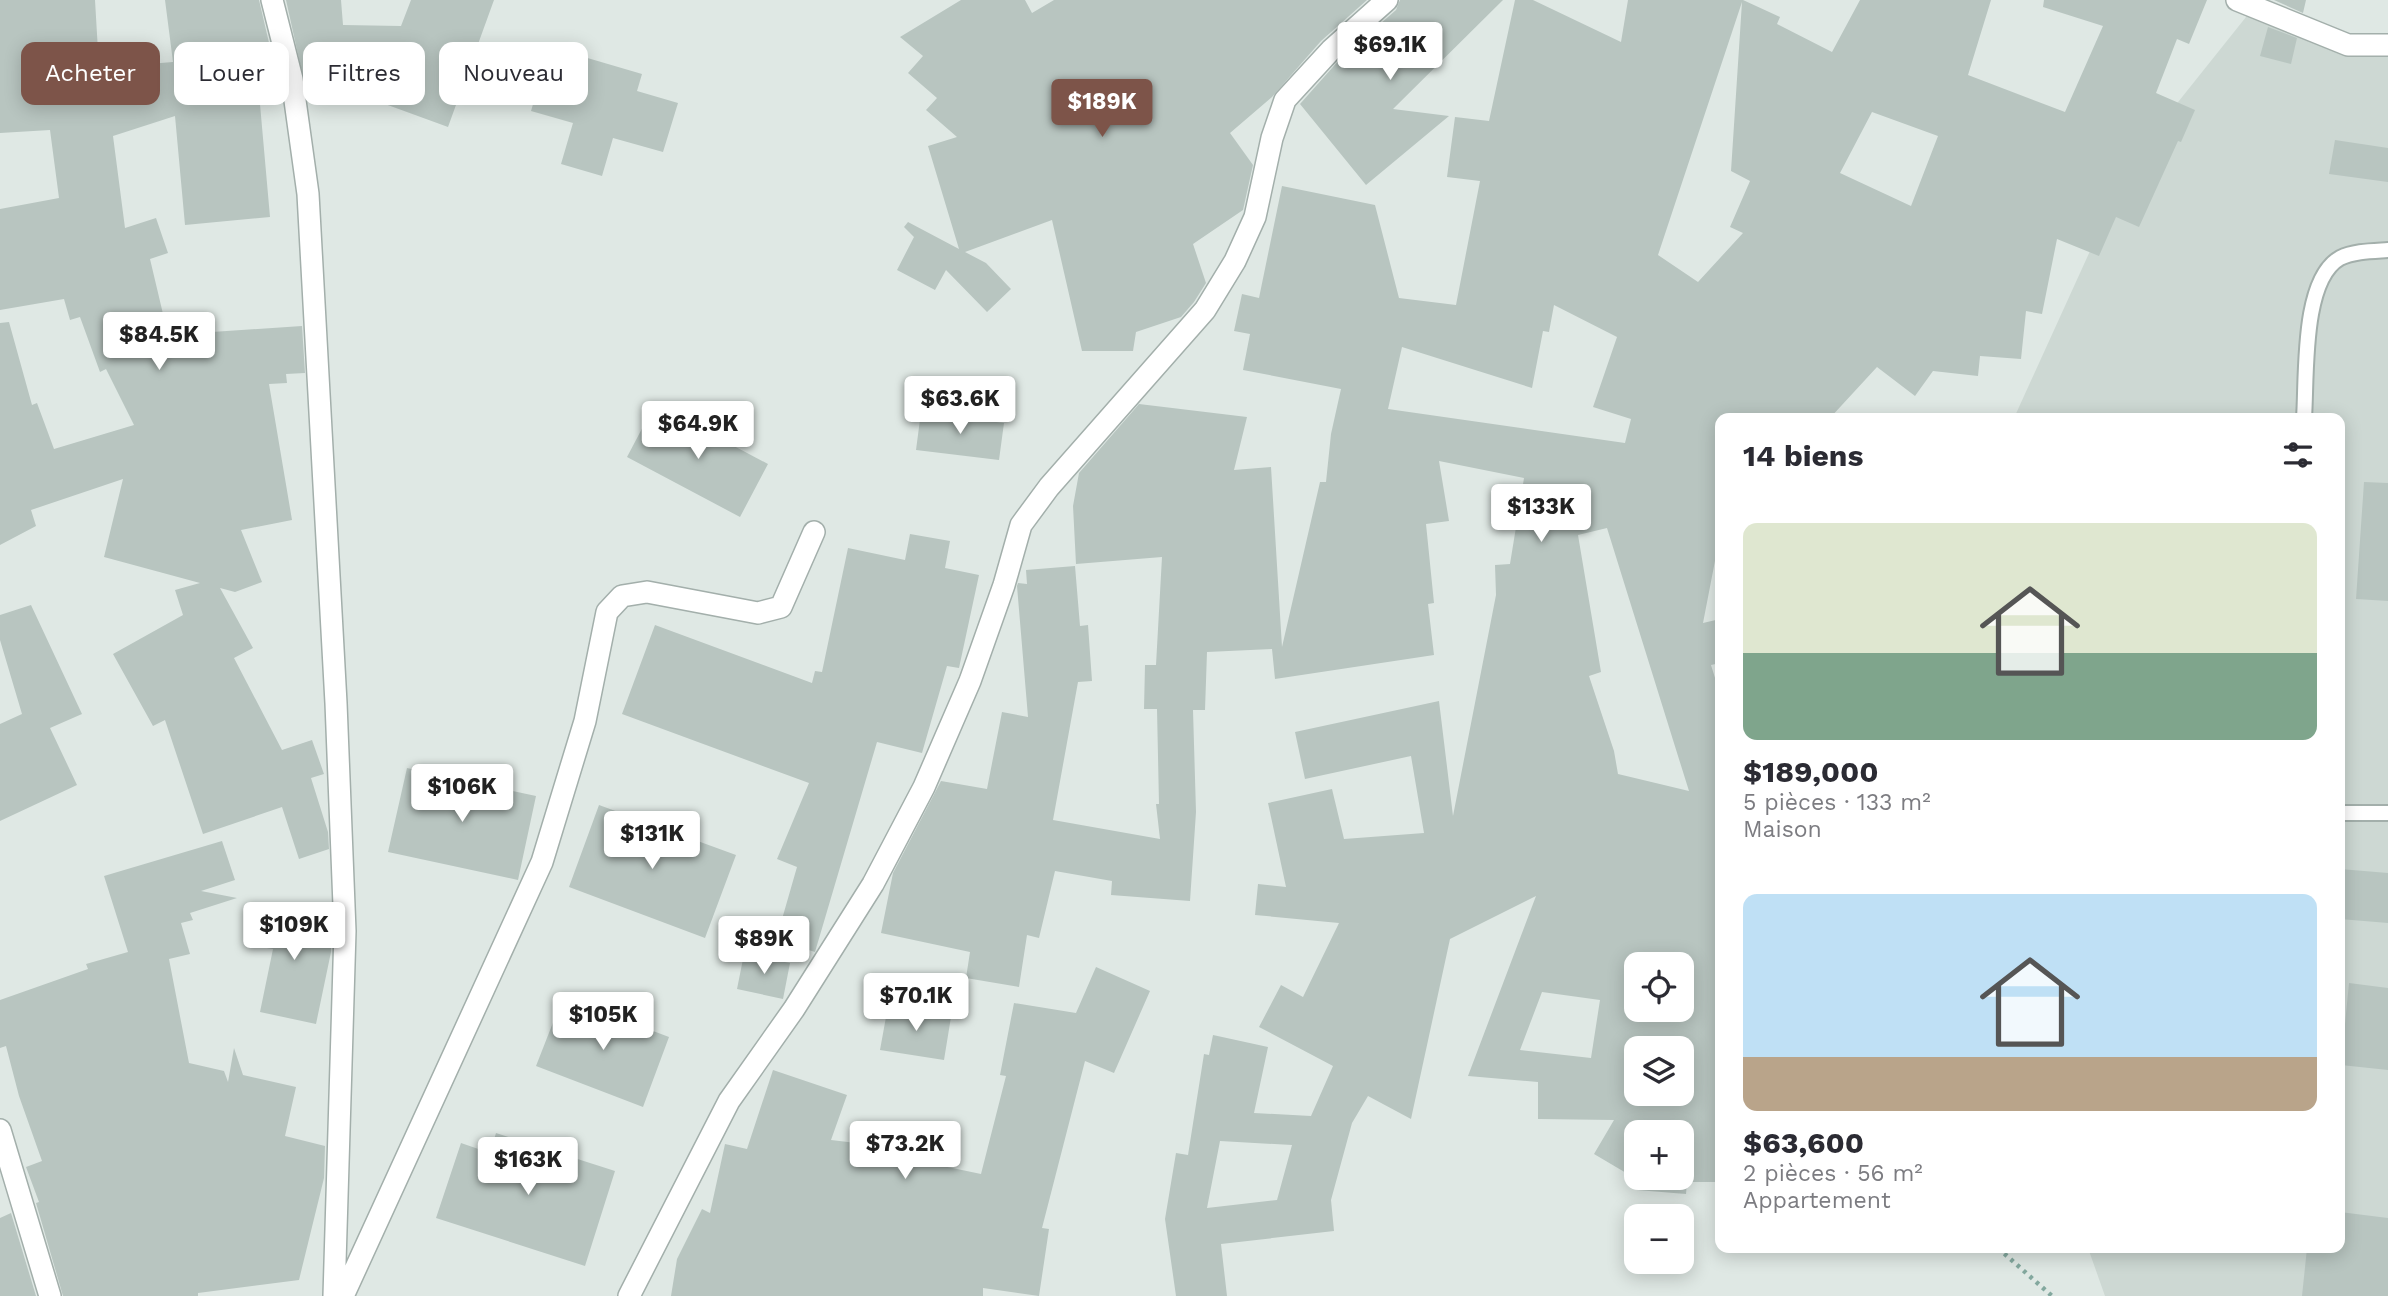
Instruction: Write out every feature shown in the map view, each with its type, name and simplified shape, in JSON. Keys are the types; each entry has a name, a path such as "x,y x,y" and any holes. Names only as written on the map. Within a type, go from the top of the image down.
{"street":[{"path":"272,0 292,79 308,194 336,716 345,930 334,1296"},
{"path":"629,1296 729,1101 794,1009 873,884 924,787 970,681 1004,585 1021,525 1049,487 1205,310 1235,261 1255,217 1272,138 1285,100 1331,50 1387,0"},
{"path":"2237,0 2348,45 2388,45"},
{"path":"343,1296 542,862 585,721 607,611 622,596 647,592 758,613 781,607 814,532"},
{"path":"0,1130 50,1296"}],"lane":[{"path":"2304,413 2311,313 2321,277 2339,258 2363,251 2388,250"},
{"path":"2345,813 2388,813"}],"path":[{"path":"2004,1253 2052,1296"}],"shaded area":[{"path":"2254,7 2285,21 2388,45 2388,1296 2105,1296 2090,1253 2345,1253 2345,413 2016,413 2131,161"}],"building":[{"path":"0,0 95,0 97,42 21,42 21,105 160,105 160,63 173,62 165,0 259,0 269,42 174,42 174,105 260,105 270,217 185,225 175,116 113,136 125,228 156,218 168,253 150,259 168,335 302,326 305,373 286,374 287,383 269,384 292,520 241,530 262,582 235,592 220,588 253,648 234,658 282,750 312,740 324,774 311,778 328,832 329,849 299,859 282,807 203,834 165,720 153,726 113,654 183,615 175,590 200,583 104,557 123,479 31,510 36,526 0,545 0,323 9,322 32,405 37,403 54,449 134,425 106,369 100,372 80,317 70,320 64,299 0,310 0,209 59,198 50,130 0,133"},
{"path":"286,0 341,0 343,25 401,26 411,0 494,0 479,42 439,42 439,105 456,105 448,127 388,105 425,105 425,42 303,42 303,77"},
{"path":"961,0 1025,0 1032,13 1054,0 1367,0 1321,41 1272,97 1230,133 1253,165 1243,210 1193,244 1206,283 1194,302 1181,317 1136,332 1133,351 1082,351 1052,220 965,252 986,263 1011,289 987,312 946,270 935,290 897,270 914,237 904,227 908,222 959,249 928,146 957,137 926,110 937,98 908,73 923,56 900,37"},
{"path":"1400,0 1503,0 1393,109 1449,116 1366,185 1300,104 1340,59 1396,10"},
{"path":"1515,0 1533,0 1621,42 1628,0 1743,0 1780,17 1777,24 1832,52 1860,0 1991,0 1968,75 2065,112 2103,26 2043,7 2044,0 2207,0 2189,44 2177,39 2156,93 2195,110 2139,227 2116,217 2099,256 2057,239 2042,314 2026,311 2021,359 1980,356 1978,376 1933,371 1915,396 1877,367 1835,413 1715,413 1715,561 1703,623 1715,620 1715,664 1711,665 1715,678 1715,1182 1694,1182 1694,1120 1624,1120 1624,1172 1594,1154 1614,1120 1538,1119 1538,1082 1468,1076 1536,896 1450,939 1411,1119 1368,1096 1352,1123 1331,1200 1334,1231 1221,1244 1227,1296 1176,1296 1165,1219 1176,1153 1188,1155 1204,1054 1209,1055 1213,1035 1268,1047 1254,1113 1311,1116 1333,1066 1259,1027 1281,985 1303,997 1339,923 1255,915 1258,884 1286,887 1268,803 1332,789 1344,839 1424,833 1411,756 1305,779 1295,732 1439,701 1453,816 1496,595 1495,565 1510,564 1524,478 1439,461 1449,521 1426,524 1434,603 1428,604 1434,655 1275,679 1272,649 1207,652 1205,710 1193,710 1196,812 1190,901 1111,895 1112,881 1055,871 1039,938 1027,935 1019,987 966,978 970,952 881,933 893,873 941,781 987,789 1002,712 1028,717 1017,586 1018,583 1027,584 1026,570 1075,566 1080,626 1088,625 1092,681 1078,682 1053,820 1160,839 1156,804 1159,804 1157,709 1144,709 1145,665 1156,665 1162,557 1076,564 1073,506 1079,473 1139,404 1247,417 1234,470 1271,467 1282,647 1320,482 1326,482 1331,434 1341,389 1243,370 1250,334 1234,331 1242,294 1259,298 1282,186 1375,205 1399,298 1456,305 1480,181 1447,177 1455,117 1489,121","holes":["1742,2 1731,171 1750,181 1730,227 1743,233 1698,282 1658,255","1872,112 1938,136 1911,206 1840,173","1554,305 1617,337 1593,407 1631,419 1625,443 1388,409 1402,347 1532,388 1543,331 1549,332","1607,528 1689,791 1618,774 1614,751 1589,676 1601,672 1578,535","1542,992 1600,1000 1591,1058 1520,1050","1220,1141 1292,1145 1277,1200 1207,1208"]},
{"path":"2274,0 2306,0 2303,13"},
{"path":"2268,27 2297,38 2291,64 2260,56"},
{"path":"588,58 642,74 637,91 678,103 663,152 613,138 602,176 561,164 573,123 531,111 533,105 588,105"},
{"path":"2335,140 2388,148 2388,182 2329,174"},
{"path":"655,404 768,464 740,517 627,457"},
{"path":"921,412 1004,423 999,460 916,450"},
{"path":"2364,482 2388,483 2388,601 2356,599"},
{"path":"910,534 950,541 945,568 979,575 959,668 947,666 922,753 877,742 815,952 776,940 797,867 777,859 809,783 622,714 655,625 812,683 815,671 822,672 848,548 905,560"},
{"path":"31,605 82,714 50,728 77,785 0,821 0,724 22,714 0,640 0,615"},
{"path":"407,768 536,796 518,880 388,852"},
{"path":"599,805 736,855 705,938 569,887"},
{"path":"222,841 235,880 201,891 237,898 190,913 193,920 181,923 190,954 169,959 189,1063 224,1071 228,1082 234,1048 243,1075 296,1087 285,1136 325,1146 324,1178 299,1280 198,1293 198,1296 63,1296 36,1203 39,1202 26,1167 42,1161 19,1096 6,1046 0,1048 0,1000 88,969 86,964 128,952 104,876"},
{"path":"2345,869 2388,873 2388,923 2345,919"},
{"path":"262,904 331,918 331,952 316,1024 260,1012 273,949 254,946"},
{"path":"744,954 790,963 783,999 737,989"},
{"path":"1096,967 1150,991 1114,1073 1085,1061 1042,1228 1049,1229 1039,1296 983,1288 983,1296 671,1296 677,1259 702,1209 710,1213 725,1144 747,1149 773,1070 847,1095 831,1140 915,1150 914,1160 981,1174 1006,1076 1000,1075 1014,1003 1076,1013"},
{"path":"2349,983 2388,988 2388,1070 2345,1065"},
{"path":"563,997 669,1037 643,1107 536,1066"},
{"path":"888,1006 951,1017 944,1060 880,1050"},
{"path":"496,1133 615,1171 585,1266 436,1218 461,1143 490,1153"},
{"path":"1637,1190 1686,1190 1686,1194"},
{"path":"11,1213 36,1296 0,1296 0,1218"},
{"path":"2345,1213 2388,1218 2388,1296 2302,1296 2306,1253 2345,1253"}]}
